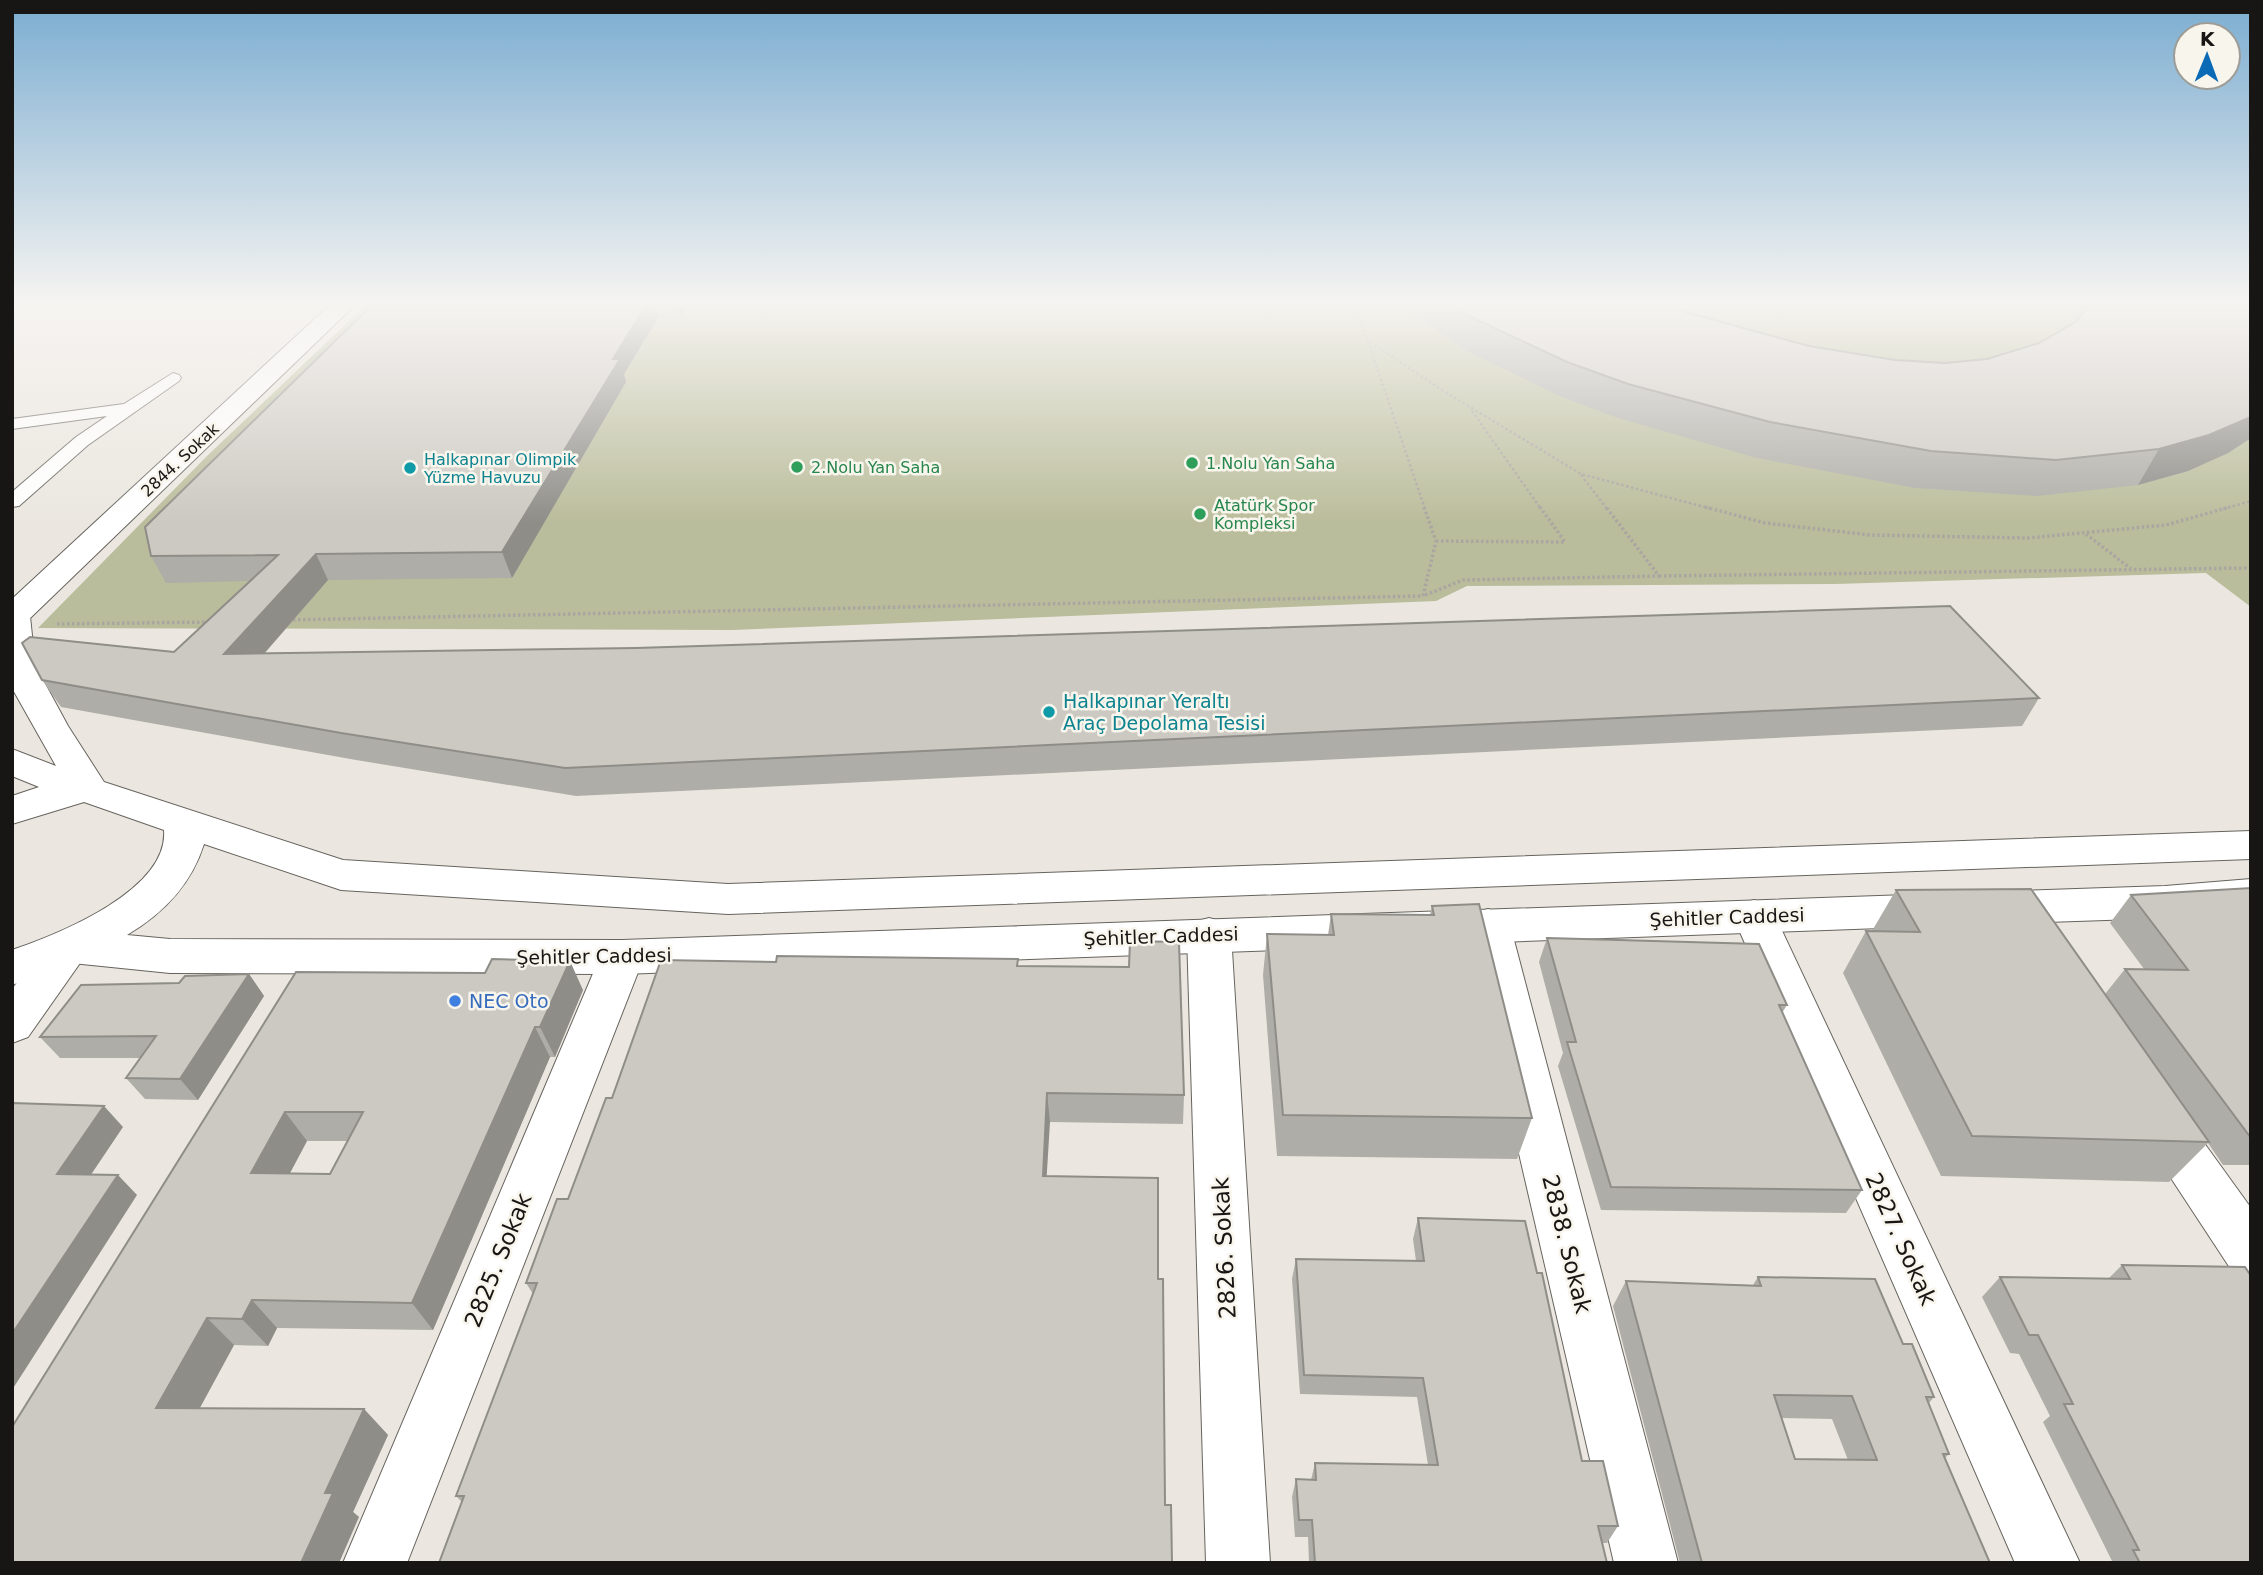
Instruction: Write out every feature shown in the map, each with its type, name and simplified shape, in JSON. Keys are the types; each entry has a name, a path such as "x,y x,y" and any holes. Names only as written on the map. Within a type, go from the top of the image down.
{"main road":[{"name":"2844. Sokak","path":"13,605 62,541 241,376"},
{"name":"2844. Sokak","path":"13,605 266,376"},
{"path":"13,605 18,665 50,726 89,788"},
{"path":"12,761 34,772 89,788 341,875 728,899 2251,845"},
{"path":"12,811 36,801 89,788"},
{"name":"Şehitler Caddesi","path":"12,968 70,946 115,924 150,896 174,868 185,842 183,820"},
{"name":"Şehitler Caddesi","path":"70,946 170,956 622,957 2165,902 2251,894"},
{"path":"2013,907 2045,953"},
{"name":"2827. Sokak","path":"1754,916 2048,1563"},
{"name":"2838. Sokak","path":"1488,925 1646,1563"},
{"name":"2826. Sokak","path":"1209,934 1238,1563"},
{"path":"12,1024 70,946"},
{"path":"287,1004 316,957"},
{"name":"2825. Sokak","path":"375,1563 622,957"},
{"path":"2132,1080 2251,1253"}],"lane":[{"path":"12,502 82,441 173,378"},
{"path":"12,424 127,409"}],"path":[{"path":"1380,376 1436,541 1423,596"},
{"path":"1421,376 1581,474 1765,523 1870,535 2028,538 2166,525 2251,501"},
{"path":"1436,541 1565,542 1470,407"},
{"path":"1581,474 1659,576"},
{"path":"2085,534 2133,570"},
{"path":"279,620 1423,596 1463,580 2251,568"},
{"path":"65,615 55,625 209,622"}],"green space":[{"name":"Atatürk Spor Kompleksi","path":"292,376 2251,376 2251,607 2206,573 1835,584 1467,586 1436,601 732,630 38,628 207,456"}],"building":[{"path":"300,376 610,376 502,552 316,554 224,654 636,648 1950,606 2039,698 565,768 341,733 42,680 22,643 30,637 174,652 278,555 151,556 145,527"},
{"path":"1604,376 2251,376 2251,417 2209,435 2159,449 2056,460 1931,451 1770,422"},
{"path":"2251,888 2251,1138 2125,969 2188,970 2131,895"},
{"path":"2031,889 2209,1142 1972,1136 1866,931 1920,932 1896,890"},
{"path":"1479,904 1532,1118 1283,1115 1267,934 1334,935 1331,914 1434,915 1432,906"},
{"path":"1547,938 1759,944 1787,1005 1779,1005 1862,1190 1611,1187 1567,1042 1576,1042"},
{"path":"1130,941 1179,942 1184,1095 1047,1093 1043,1176 1158,1178 1158,1279 1163,1279 1165,1505 1171,1505 1172,1563 439,1563 464,1496 456,1496 537,1283 526,1283 557,1199 568,1199 606,1098 612,1098 661,960 776,962 777,956 1018,959 1017,966 1129,967"},
{"path":"492,959 570,961 540,1027 535,1027 412,1303 252,1300 242,1319 207,1318 156,1408 364,1409 325,1493 333,1493 301,1563 12,1563 12,1427 296,972 485,973","holes":["285,1112 363,1112 330,1174 251,1173"]},
{"path":"249,974 180,1079 126,1078 156,1036 40,1037 81,985 179,983 185,976"},
{"path":"12,1103 104,1106 57,1174 118,1175 12,1334"},
{"path":"1418,1218 1525,1221 1537,1273 1542,1273 1582,1461 1603,1461 1618,1526 1598,1526 1607,1563 1315,1563 1312,1520 1299,1520 1296,1479 1316,1480 1315,1463 1438,1465 1423,1378 1304,1375 1296,1259 1424,1261"},
{"path":"2122,1265 2245,1267 2251,1276 2251,1563 2140,1563 2133,1550 2139,1550 2064,1404 2073,1404 2038,1335 2029,1335 2000,1277 2130,1279"},
{"path":"1758,1277 1875,1279 1903,1344 1912,1344 1934,1397 1926,1397 1949,1454 1943,1454 1990,1563 1702,1563 1626,1281 1761,1286","holes":["1774,1395 1852,1396 1877,1460 1795,1459"]}],"place":[{"name":"1.Nolu Yan Saha","path":"1192,463"},
{"name":"2.Nolu Yan Saha","path":"797,467"},
{"name":"Halkapınar Olimpik Yüzme Havuzu","path":"410,468"},
{"name":"Atatürk Spor Kompleksi","path":"1200,514"},
{"name":"Halkapınar Yeraltı Araç Depolama Tesisi","path":"1049,712"},
{"name":"NEC Oto","path":"455,1001"}]}
